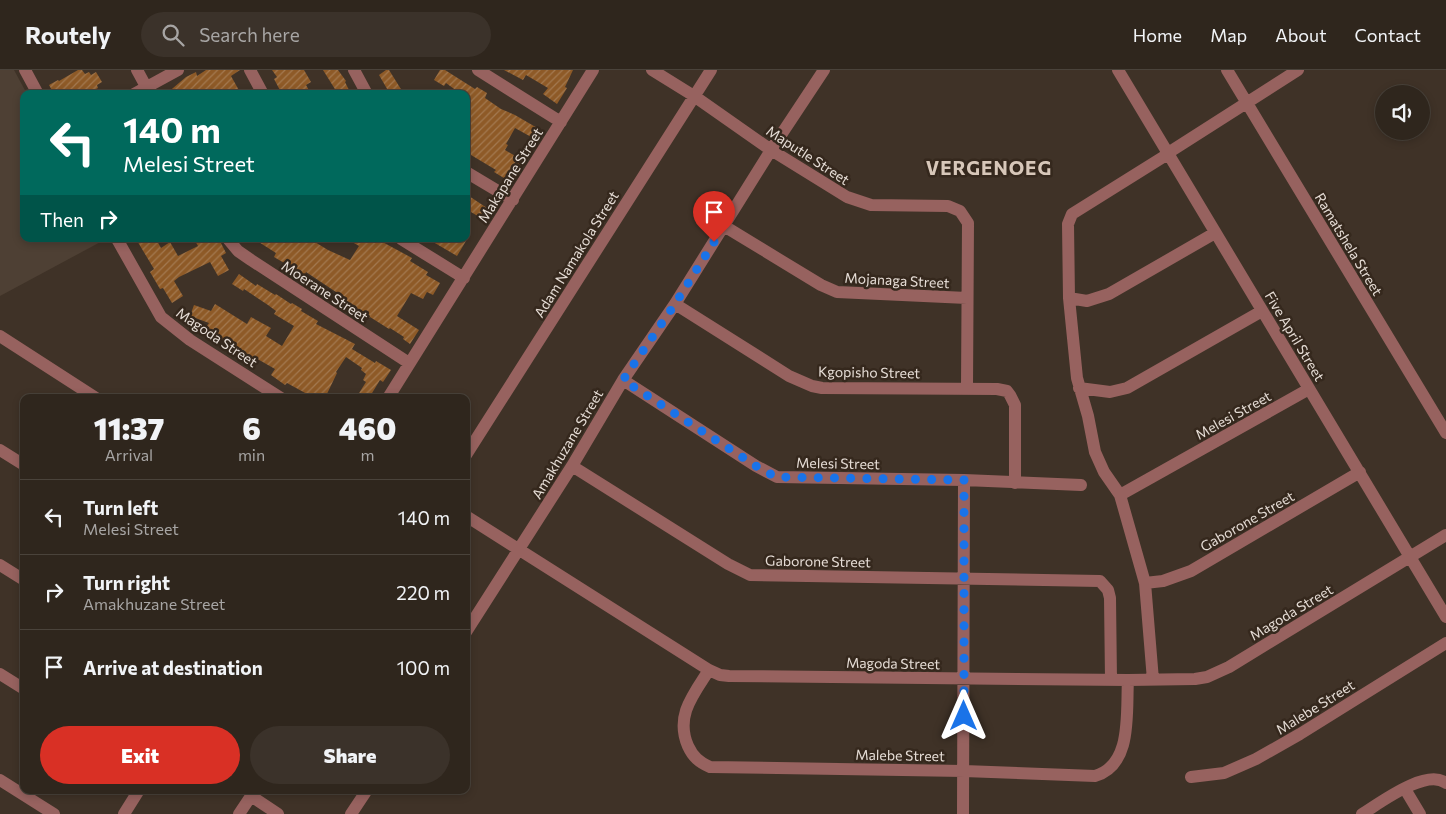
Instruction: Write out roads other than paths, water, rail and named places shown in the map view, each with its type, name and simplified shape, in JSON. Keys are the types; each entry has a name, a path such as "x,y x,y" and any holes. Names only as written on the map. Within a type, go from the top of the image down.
{"street":[{"path":"25,70 36,90"},
{"path":"137,70 148,90 178,70"},
{"path":"250,70 261,90"},
{"path":"354,70 365,90"},
{"path":"478,70 561,122"},
{"name":"Makapane Street","path":"390,394 593,70"},
{"name":"Maputle Street","path":"652,70 694,96 836,192 871,205 948,206 960,211 968,223 967,298"},
{"name":"Adam Namakola Street","path":"470,449 711,70"},
{"name":"Amakhuzane Street","path":"470,626 572,466 623,380 675,304 824,70"},
{"name":"Five April Street","path":"1118,70 1446,617"},
{"name":"Ramatshela Street","path":"1227,70 1446,433"},
{"path":"1153,680 1145,583 1120,495 1104,472 1094,452 1088,416 1079,388 1069,298 1069,218 1072,214 1298,70"},
{"path":"470,174 512,200"},
{"name":"Mojanaga Street","path":"724,226 821,286 837,292 967,298"},
{"path":"1069,298 1087,301 1109,294 1215,233"},
{"name":"Magoda Street","path":"119,242 161,317 190,340 276,394"},
{"name":"Moerane Street","path":"230,242 238,251 251,260 409,363"},
{"path":"406,242 464,278"},
{"path":"967,298 967,387"},
{"name":"Kgopisho Street","path":"675,304 789,376 812,386 822,388 967,387 1006,391 1013,398 1015,405 1015,482"},
{"path":"1079,388 1110,392 1127,388 1262,311"},
{"path":"0,336 90,394"},
{"name":"Melesi Street","path":"623,380 776,477 964,480 1081,485"},
{"name":"Melesi Street","path":"1120,495 1310,389"},
{"path":"0,450 20,462"},
{"name":"Gaborone Street","path":"572,466 728,564 750,575 1094,580 1104,583 1110,598 1111,680"},
{"name":"Gaborone Street","path":"1145,583 1163,580 1191,571 1360,472"},
{"path":"963,814 964,480"},
{"name":"Magoda Street","path":"470,518 710,670 720,675 729,676 1195,680 1217,674 1446,535"},
{"path":"0,565 20,578"},
{"name":"Malebe Street","path":"1191,777 1224,773 1256,759 1300,734 1446,643"},
{"name":"Malebe Street","path":"710,670 692,697 683,723 685,739 691,752 696,760 710,767 964,771 1094,776 1105,772 1115,763 1121,751 1125,736 1128,680"},
{"path":"0,674 20,686"},
{"path":"1362,814 1405,789 1425,780 1434,779 1444,781 1446,784"},
{"path":"0,780 20,793"},
{"path":"1405,789 1420,814"},
{"path":"22,794 54,814"},
{"path":"124,814 136,794"},
{"path":"239,814 252,794"},
{"path":"254,794 278,814"},
{"path":"352,814 364,794"}],"district":[{"name":"VERGENOEG","path":"989,167"}]}
